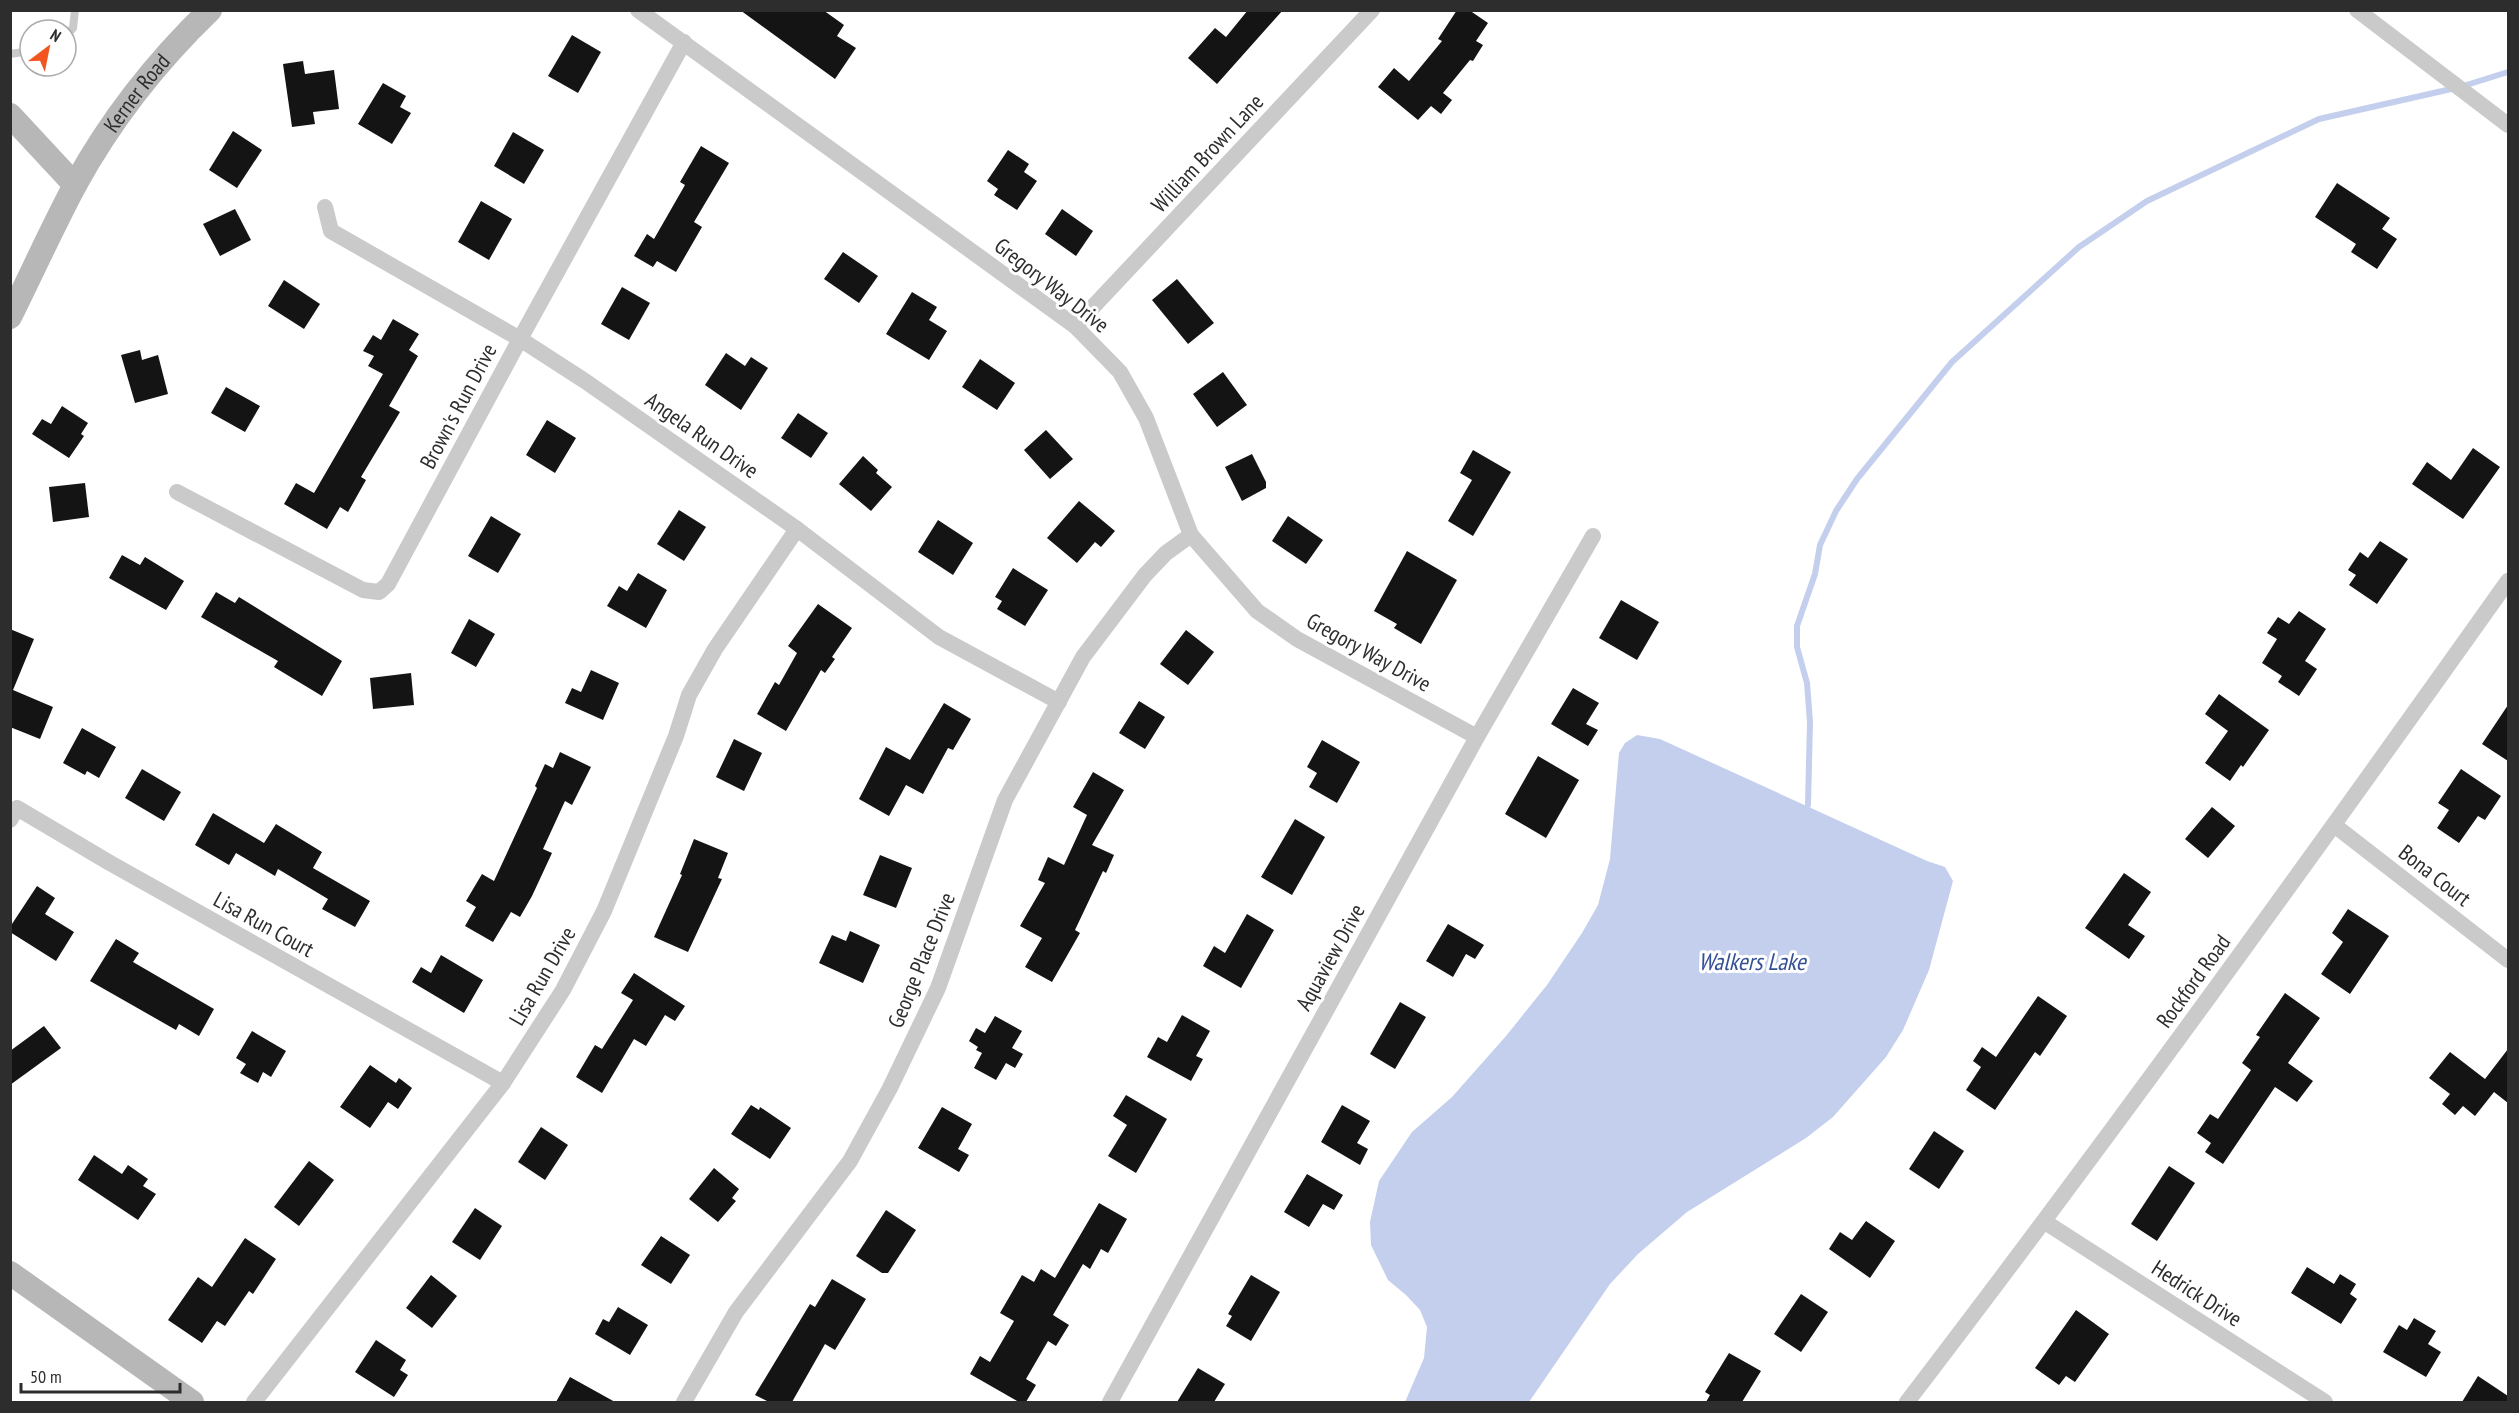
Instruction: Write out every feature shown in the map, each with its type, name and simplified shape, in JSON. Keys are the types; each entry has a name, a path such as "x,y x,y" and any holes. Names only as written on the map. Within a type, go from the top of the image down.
{"street":[{"name":"Kerner Road","path":"10,317 75,185 128,103 150,74 210,10"},
{"name":"Gregory Way Drive","path":"638,10 1075,326 1120,372 1146,418 1191,535 1257,611 1297,639 1477,737"},
{"name":"William Brown Lane","path":"1075,326 1372,10"},
{"path":"2357,10 2508,125"},
{"name":"Brown's Run Drive","path":"177,492 363,590 379,592 388,584 684,42"},
{"path":"10,115 75,185"},
{"name":"Angela Run Drive","path":"325,207 332,231 520,339 585,381 797,529 939,637 1059,702"},
{"name":"Lisa Run Drive","path":"254,1402 503,1083 563,990 604,911 676,736 689,696 715,649 797,529"},
{"name":"George Place Drive","path":"684,1402 736,1312 850,1161 890,1088 938,988 1005,800 1083,657 1115,611 1145,574 1191,535"},
{"name":"Aquaview Drive","path":"1110,1402 1477,737 1593,536"},
{"name":"Rockford Road","path":"1907,1402 2045,1222 2334,825 2508,581"},
{"name":"Lisa Run Court","path":"10,820 17,808 110,863 503,1083"},
{"name":"Bona Court","path":"2334,825 2508,960"},
{"name":"Hedrick Drive","path":"2045,1222 2325,1402"},
{"path":"10,1273 192,1402"}],"water":[{"name":"Walkers Lake","path":"1637,735 1660,739 1927,861 1945,867 1953,881 1929,970 1903,1030 1886,1057 1833,1117 1806,1138 1687,1212 1638,1254 1610,1284 1529,1402 1405,1402 1424,1358 1427,1327 1420,1310 1388,1280 1371,1245 1370,1222 1379,1181 1412,1132 1452,1097 1506,1036 1547,985 1582,933 1598,905 1610,859 1619,753 1625,743"}],"building":[{"path":"740,10 823,10 844,25 837,36 856,48 835,79"},
{"path":"1248,10 1283,10 1217,84 1188,58 1215,28 1226,37"},
{"path":"1457,10 1469,10 1488,23 1476,41 1483,45 1473,61 1470,60 1443,93 1452,100 1441,114 1431,106 1418,120 1378,87 1394,68 1409,81 1442,41 1438,39"},
{"path":"572,35 601,52 578,93 548,76"},
{"path":"303,61 305,74 334,70 339,109 313,112 315,124 292,127 283,64"},
{"path":"383,83 406,96 400,107 411,113 392,144 358,124"},
{"path":"233,131 262,150 237,188 209,170"},
{"path":"513,132 544,150 524,184 494,166"},
{"path":"701,146 729,163 694,222 702,227 676,272 657,261 653,267 634,256 647,234 654,239 685,185 680,182"},
{"path":"1008,150 1029,164 1024,172 1037,181 1017,210 994,195 998,189 987,181"},
{"path":"2337,183 2390,218 2382,229 2397,239 2377,269 2351,252 2356,244 2315,217"},
{"path":"481,201 512,219 489,260 458,242"},
{"path":"235,209 251,240 220,256 203,224"},
{"path":"1062,209 1093,231 1076,256 1045,234"},
{"path":"843,252 878,276 859,303 824,279"},
{"path":"1177,279 1214,323 1188,344 1152,300"},
{"path":"284,280 320,304 304,329 268,306"},
{"path":"622,287 650,303 629,340 601,324"},
{"path":"912,292 937,307 929,320 947,331 929,360 886,334"},
{"path":"393,319 419,334 409,350 418,356 389,406 400,412 361,477 366,480 348,512 340,507 327,529 284,504 296,483 314,493 383,374 368,366 374,356 363,351 373,335 381,340"},
{"path":"140,350 142,360 158,355 168,394 135,403 121,355"},
{"path":"726,353 745,366 751,357 768,368 741,410 705,385"},
{"path":"980,359 1015,383 997,410 962,387"},
{"path":"1223,372 1247,405 1217,427 1193,394"},
{"path":"226,387 260,406 245,432 211,413"},
{"path":"62,406 88,423 81,434 84,436 69,458 32,434 42,419 51,424"},
{"path":"798,413 828,433 811,458 781,438"},
{"path":"547,420 576,438 555,473 526,455"},
{"path":"1046,430 1073,459 1050,479 1024,450"},
{"path":"2473,448 2500,467 2463,519 2412,484 2427,462 2451,480"},
{"path":"1473,450 1511,472 1473,536 1448,521 1472,480 1460,473"},
{"path":"1252,454 1266,482 1266,488 1242,501 1225,467"},
{"path":"863,456 878,470 876,473 892,487 871,511 839,484"},
{"path":"85,483 89,517 53,522 49,487"},
{"path":"1079,501 1115,531 1101,547 1095,542 1077,563 1047,538"},
{"path":"679,510 706,527 684,561 657,544"},
{"path":"491,516 521,534 498,573 468,556"},
{"path":"1288,516 1323,540 1306,564 1272,541"},
{"path":"938,520 973,543 953,575 918,552"},
{"path":"2380,541 2408,559 2377,604 2349,585 2356,575 2348,570 2360,552 2368,558"},
{"path":"1407,551 1457,580 1421,644 1394,628 1397,624 1374,611"},
{"path":"122,555 140,565 145,557 184,581 166,610 109,578"},
{"path":"1013,568 1048,590 1025,626 997,609 1002,601 995,597"},
{"path":"638,573 667,590 646,628 607,606 619,586 627,591"},
{"path":"216,592 235,603 239,597 342,661 322,696 274,667 278,661 201,617"},
{"path":"1621,600 1659,622 1637,660 1599,638"},
{"path":"818,604 852,628 832,657 835,659 825,673 821,670 786,731 757,714 775,682 779,685 797,653 788,646"},
{"path":"2299,611 2326,629 2305,661 2317,669 2299,696 2278,682 2282,676 2262,663 2277,639 2267,633 2278,617 2289,624"},
{"path":"469,619 495,634 476,667 451,653"},
{"path":"10,629 34,639 13,690 53,707 40,739 10,727"},
{"path":"1186,630 1214,652 1188,685 1160,664"},
{"path":"591,670 619,683 603,720 565,703 572,688 581,692"},
{"path":"411,673 414,705 373,709 370,678"},
{"path":"1573,688 1599,703 1586,724 1598,730 1588,746 1551,724"},
{"path":"2219,694 2269,730 2243,767 2241,765 2230,781 2205,763 2228,731 2205,714"},
{"path":"1139,701 1165,717 1145,749 1119,733"},
{"path":"944,703 971,719 953,750 948,748 923,794 906,785 889,816 859,799 886,747 910,760"},
{"path":"2508,705 2508,761 2482,744"},
{"path":"82,728 116,747 99,778 87,771 85,775 63,763"},
{"path":"734,739 762,753 744,791 716,777"},
{"path":"1322,740 1360,762 1337,803 1309,787 1317,773 1307,767"},
{"path":"560,752 591,767 572,805 565,801 543,849 552,853 532,896 520,917 511,912 493,942 465,926 476,907 466,901 482,874 494,881 537,788 535,786 545,764 553,768"},
{"path":"1538,756 1579,780 1546,838 1505,814"},
{"path":"142,769 181,792 164,821 125,798"},
{"path":"2461,769 2501,796 2485,820 2478,816 2459,843 2437,828 2449,810 2438,803"},
{"path":"1093,772 1124,790 1092,845 1114,855 1106,873 1103,871 1075,930 1080,933 1052,982 1025,967 1042,938 1020,926 1045,883 1038,880 1048,857 1064,865 1087,815 1073,807"},
{"path":"2212,807 2235,826 2208,858 2185,839"},
{"path":"213,813 264,843 276,824 322,852 313,868 370,901 355,927 322,909 328,899 278,869 275,876 236,853 229,865 195,845"},
{"path":"1295,819 1325,837 1292,895 1261,877"},
{"path":"694,839 728,853 718,878 722,879 688,952 654,937 682,875 680,874"},
{"path":"880,855 912,868 896,908 863,895"},
{"path":"2124,873 2151,892 2128,925 2145,936 2129,959 2085,928"},
{"path":"37,886 55,898 45,914 74,932 56,961 10,932 10,927"},
{"path":"2348,909 2389,936 2350,994 2321,974 2343,942 2332,933"},
{"path":"1247,914 1274,930 1241,988 1203,966 1214,946 1225,953"},
{"path":"1448,924 1484,945 1475,959 1466,954 1453,977 1426,961"},
{"path":"850,931 880,945 863,983 819,963 832,935 846,941"},
{"path":"116,939 139,953 133,962 214,1009 199,1036 179,1024 176,1030 90,981"},
{"path":"441,955 483,980 464,1013 412,982 421,967 431,973"},
{"path":"634,973 685,1006 675,1021 665,1015 646,1046 634,1039 602,1093 576,1077 595,1045 602,1049 633,1000 621,993"},
{"path":"2285,993 2320,1018 2288,1063 2313,1081 2297,1102 2275,1087 2223,1164 2205,1152 2211,1143 2197,1133 2210,1114 2218,1119 2251,1070 2242,1063 2260,1037 2256,1035"},
{"path":"2038,996 2067,1016 2040,1056 2035,1052 1995,1110 1966,1090 1981,1067 1973,1061 1982,1047 1996,1057"},
{"path":"1400,1002 1426,1017 1395,1069 1370,1054"},
{"path":"1182,1015 1210,1031 1196,1056 1203,1059 1191,1081 1147,1057 1158,1037 1167,1042"},
{"path":"995,1016 1022,1031 1012,1048 1023,1054 1015,1068 1006,1063 996,1080 974,1068 982,1053 976,1050 978,1047 969,1041 976,1028 985,1033"},
{"path":"44,1026 61,1048 10,1085 10,1051"},
{"path":"252,1031 286,1051 271,1077 263,1072 258,1083 240,1073 246,1064 236,1058"},
{"path":"2508,1049 2508,1103 2494,1092 2475,1116 2463,1106 2455,1115 2442,1104 2450,1094 2429,1078 2450,1052 2485,1079"},
{"path":"370,1065 396,1083 399,1078 412,1088 398,1109 388,1102 370,1128 340,1107"},
{"path":"1126,1095 1167,1119 1136,1173 1108,1156 1127,1125 1113,1116"},
{"path":"751,1105 759,1110 760,1107 791,1128 770,1159 731,1134"},
{"path":"1342,1105 1370,1121 1357,1143 1368,1149 1360,1165 1321,1142"},
{"path":"942,1107 972,1124 958,1149 969,1155 959,1172 918,1148"},
{"path":"541,1127 568,1145 545,1180 518,1162"},
{"path":"1934,1131 1964,1151 1939,1189 1909,1169"},
{"path":"94,1155 122,1174 128,1165 148,1179 143,1186 156,1194 138,1220 78,1180"},
{"path":"309,1161 334,1180 299,1226 274,1207"},
{"path":"2169,1166 2195,1183 2157,1241 2131,1224"},
{"path":"714,1168 739,1189 732,1198 736,1201 718,1222 689,1199"},
{"path":"1307,1174 1343,1195 1334,1210 1323,1204 1309,1227 1284,1212"},
{"path":"1099,1203 1127,1219 1108,1253 1101,1249 1090,1269 1083,1264 1053,1315 1069,1325 1056,1346 1048,1341 1026,1379 1036,1385 1026,1402 1019,1402 970,1374 980,1356 990,1362 1014,1321 1000,1313 1022,1275 1034,1282 1041,1269 1055,1278"},
{"path":"475,1208 502,1226 480,1260 452,1242"},
{"path":"886,1210 916,1230 888,1273 882,1273 856,1256"},
{"path":"1866,1221 1895,1241 1870,1278 1829,1249 1840,1232 1852,1240"},
{"path":"661,1236 690,1255 671,1284 641,1265"},
{"path":"245,1238 276,1259 253,1294 249,1291 225,1326 217,1321 202,1343 168,1320 198,1277 212,1287"},
{"path":"2307,1267 2334,1284 2340,1274 2356,1284 2350,1294 2357,1299 2341,1324 2291,1293"},
{"path":"431,1275 457,1296 432,1328 406,1308"},
{"path":"1251,1275 1280,1292 1251,1341 1226,1326 1232,1316 1228,1314"},
{"path":"832,1279 866,1299 835,1350 825,1344 792,1402 769,1402 755,1395 810,1304 815,1307"},
{"path":"1801,1294 1828,1312 1801,1352 1774,1334"},
{"path":"618,1307 648,1325 630,1355 595,1334 603,1319 609,1322"},
{"path":"2076,1310 2109,1334 2075,1382 2066,1376 2059,1385 2035,1368"},
{"path":"2414,1318 2436,1331 2428,1344 2441,1352 2426,1377 2383,1352 2399,1325 2407,1330"},
{"path":"376,1340 406,1360 400,1370 408,1375 394,1397 355,1372"},
{"path":"1729,1353 1761,1371 1742,1402 1706,1402 1710,1395 1705,1392"},
{"path":"1198,1368 1225,1384 1214,1402 1177,1402"},
{"path":"2478,1376 2508,1396 2508,1402 2462,1402"},
{"path":"570,1377 615,1402 556,1402"}],"waterway":[{"path":"1805,811 1808,805 1810,722 1807,683 1797,647 1797,626 1815,574 1820,545 1836,511 1857,479 1952,362 2079,247 2147,201 2319,119 2460,87 2508,72"}]}
